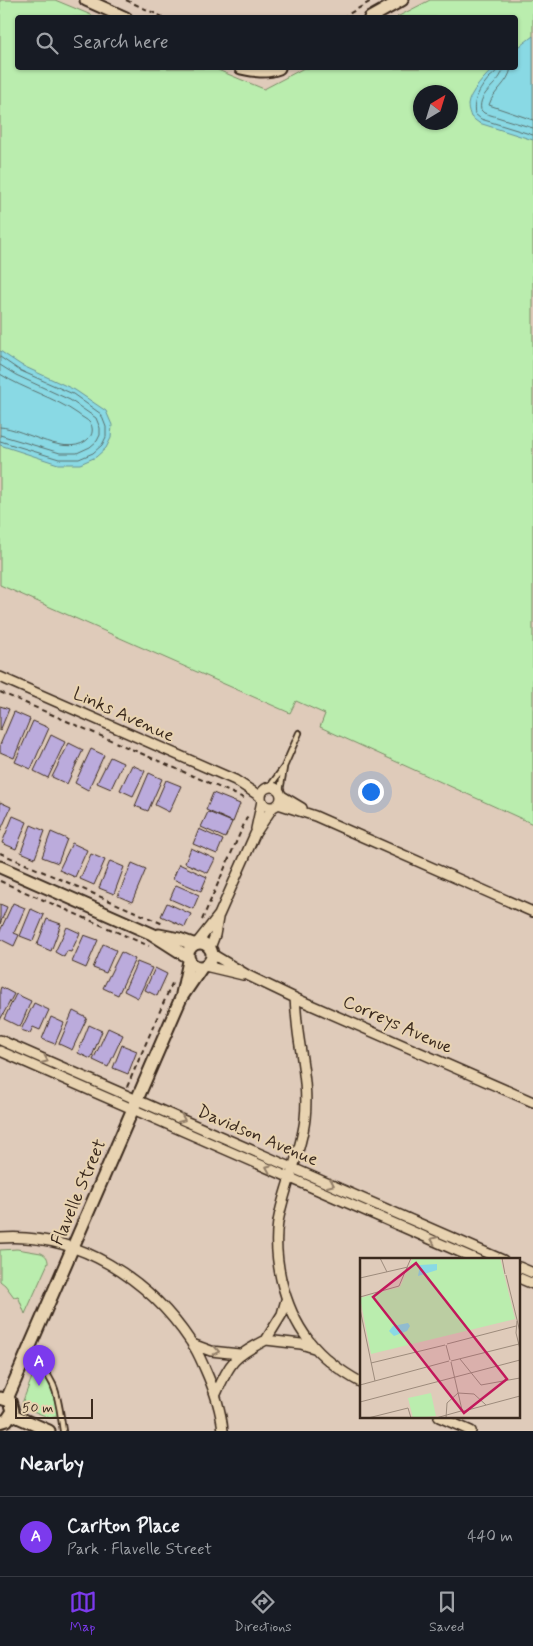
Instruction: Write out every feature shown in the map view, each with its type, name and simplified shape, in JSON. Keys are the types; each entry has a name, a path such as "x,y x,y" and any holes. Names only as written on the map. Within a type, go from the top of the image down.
{"street":[{"path":"86,0 119,15"},
{"path":"375,15 402,0"},
{"path":"250,70 258,72 274,70"},
{"name":"Links Avenue","path":"0,677 235,780 276,787 278,799 267,806 235,780"},
{"path":"255,834 259,800 268,787"},
{"path":"0,867 152,934 189,959 195,966 204,966 210,961 219,915 255,834 278,799 533,912"},
{"path":"189,959 188,950 219,915"},
{"path":"152,934 195,944 204,943 211,951"},
{"name":"Correys Avenue","path":"211,951 249,976 295,998 533,1102"},
{"name":"Flavelle Street","path":"4,1399 26,1355 181,998 189,959"},
{"name":"Correys Avenue","path":"204,966 249,976"},
{"name":"Flavelle Street","path":"181,998 204,966"},
{"path":"295,998 306,1094 305,1119 278,1223 279,1268 286,1300 299,1326 314,1348 346,1375 360,1382"},
{"name":"Davidson Avenue","path":"0,1040 290,1177 473,1258"},
{"name":"Davidson Avenue","path":"0,1051 293,1167 498,1258"},
{"path":"0,1238 28,1238 73,1247 110,1264 144,1288 167,1310 192,1344 216,1394 223,1431"},
{"path":"520,1267 533,1273"},
{"path":"520,1278 533,1284"},
{"path":"216,1394 225,1374 239,1354 266,1340 282,1314 286,1300"},
{"path":"266,1340 301,1344 314,1348"},
{"path":"192,1344 211,1351 239,1354"},
{"path":"0,1422 8,1420 13,1414 13,1408 4,1399"},
{"path":"13,1414 49,1431"},
{"path":"441,1418 471,1431"}],"lane":[{"path":"278,799 284,767 299,733"},
{"path":"268,787 284,767"},
{"path":"26,1355 38,1363 49,1376 57,1392 62,1431"}],"path":[{"path":"126,0 158,15"},
{"path":"347,15 374,0"},
{"path":"0,692 259,800"},
{"path":"198,928 250,812"},
{"path":"0,853 162,924"},
{"path":"0,881 156,949"},
{"path":"127,1087 173,981"}],"green space":[{"path":"0,0 55,0 91,15 15,15 15,70 218,70 264,89 300,70 518,70 518,15 401,15 430,0 533,0 533,824 320,727 325,714 296,701 290,713 0,585"},
{"path":"17,1249 41,1253 48,1261 25,1314 18,1296 14,1297 0,1281 0,1250"},
{"path":"38,1370 50,1386 58,1416 50,1418 21,1406 34,1372"}],"water":[{"path":"533,36 533,140 479,123 471,117 468,105 475,90 492,70 518,70 518,47"},
{"path":"0,351 21,365 75,390 106,411 112,425 111,438 106,448 96,457 80,464 58,464 0,445"}],"building":[{"path":"0,706 9,709 0,731"},
{"path":"14,712 30,719 14,758 0,752 0,745"},
{"path":"33,721 49,728 31,769 15,762"},
{"path":"51,735 65,742 48,778 34,771"},
{"path":"69,743 83,750 67,784 52,777"},
{"path":"91,749 104,755 88,790 75,783"},
{"path":"110,757 123,763 111,789 97,783"},
{"path":"132,765 145,771 133,796 120,790"},
{"path":"149,773 162,779 148,811 135,806"},
{"path":"166,780 181,786 169,812 155,805"},
{"path":"213,793 240,804 233,822 206,810"},
{"path":"0,802 11,807 0,832"},
{"path":"208,812 232,822 225,838 201,827"},
{"path":"13,816 27,822 16,849 2,843"},
{"path":"31,825 45,831 35,858 21,852"},
{"path":"199,829 223,840 217,854 193,844"},
{"path":"51,832 67,839 58,863 42,857"},
{"path":"72,843 87,850 75,877 59,870"},
{"path":"191,848 215,859 208,873 185,863"},
{"path":"91,854 105,860 94,885 80,879"},
{"path":"110,861 124,867 114,894 99,888"},
{"path":"132,863 146,869 132,902 118,896"},
{"path":"179,864 207,877 201,891 173,879"},
{"path":"176,885 199,895 193,909 170,899"},
{"path":"13,903 25,908 14,933 19,935 14,946 0,939 0,931"},
{"path":"167,903 191,914 185,927 161,916"},
{"path":"0,904 7,907 0,924"},
{"path":"31,909 44,915 33,941 20,936"},
{"path":"47,919 61,924 51,951 37,945"},
{"path":"67,927 80,933 71,952 67,951 64,957 55,952"},
{"path":"84,935 98,940 86,968 72,962"},
{"path":"103,944 116,950 106,973 93,968"},
{"path":"121,952 135,959 118,995 103,988"},
{"path":"137,962 152,968 138,998 124,991"},
{"path":"155,968 167,974 157,996 145,990"},
{"path":"1,987 14,994 0,1020 0,990"},
{"path":"16,994 31,1001 20,1027 4,1019"},
{"path":"34,1003 49,1010 40,1030 33,1027 30,1033 21,1030"},
{"path":"73,1011 87,1018 72,1050 59,1044"},
{"path":"51,1017 64,1023 55,1044 42,1039"},
{"path":"89,1025 102,1031 91,1059 78,1053"},
{"path":"108,1028 123,1035 108,1067 93,1060"},
{"path":"122,1045 137,1051 128,1074 113,1068"}],"place":[{"name":"Carlton Place","path":"39,1386"}]}
